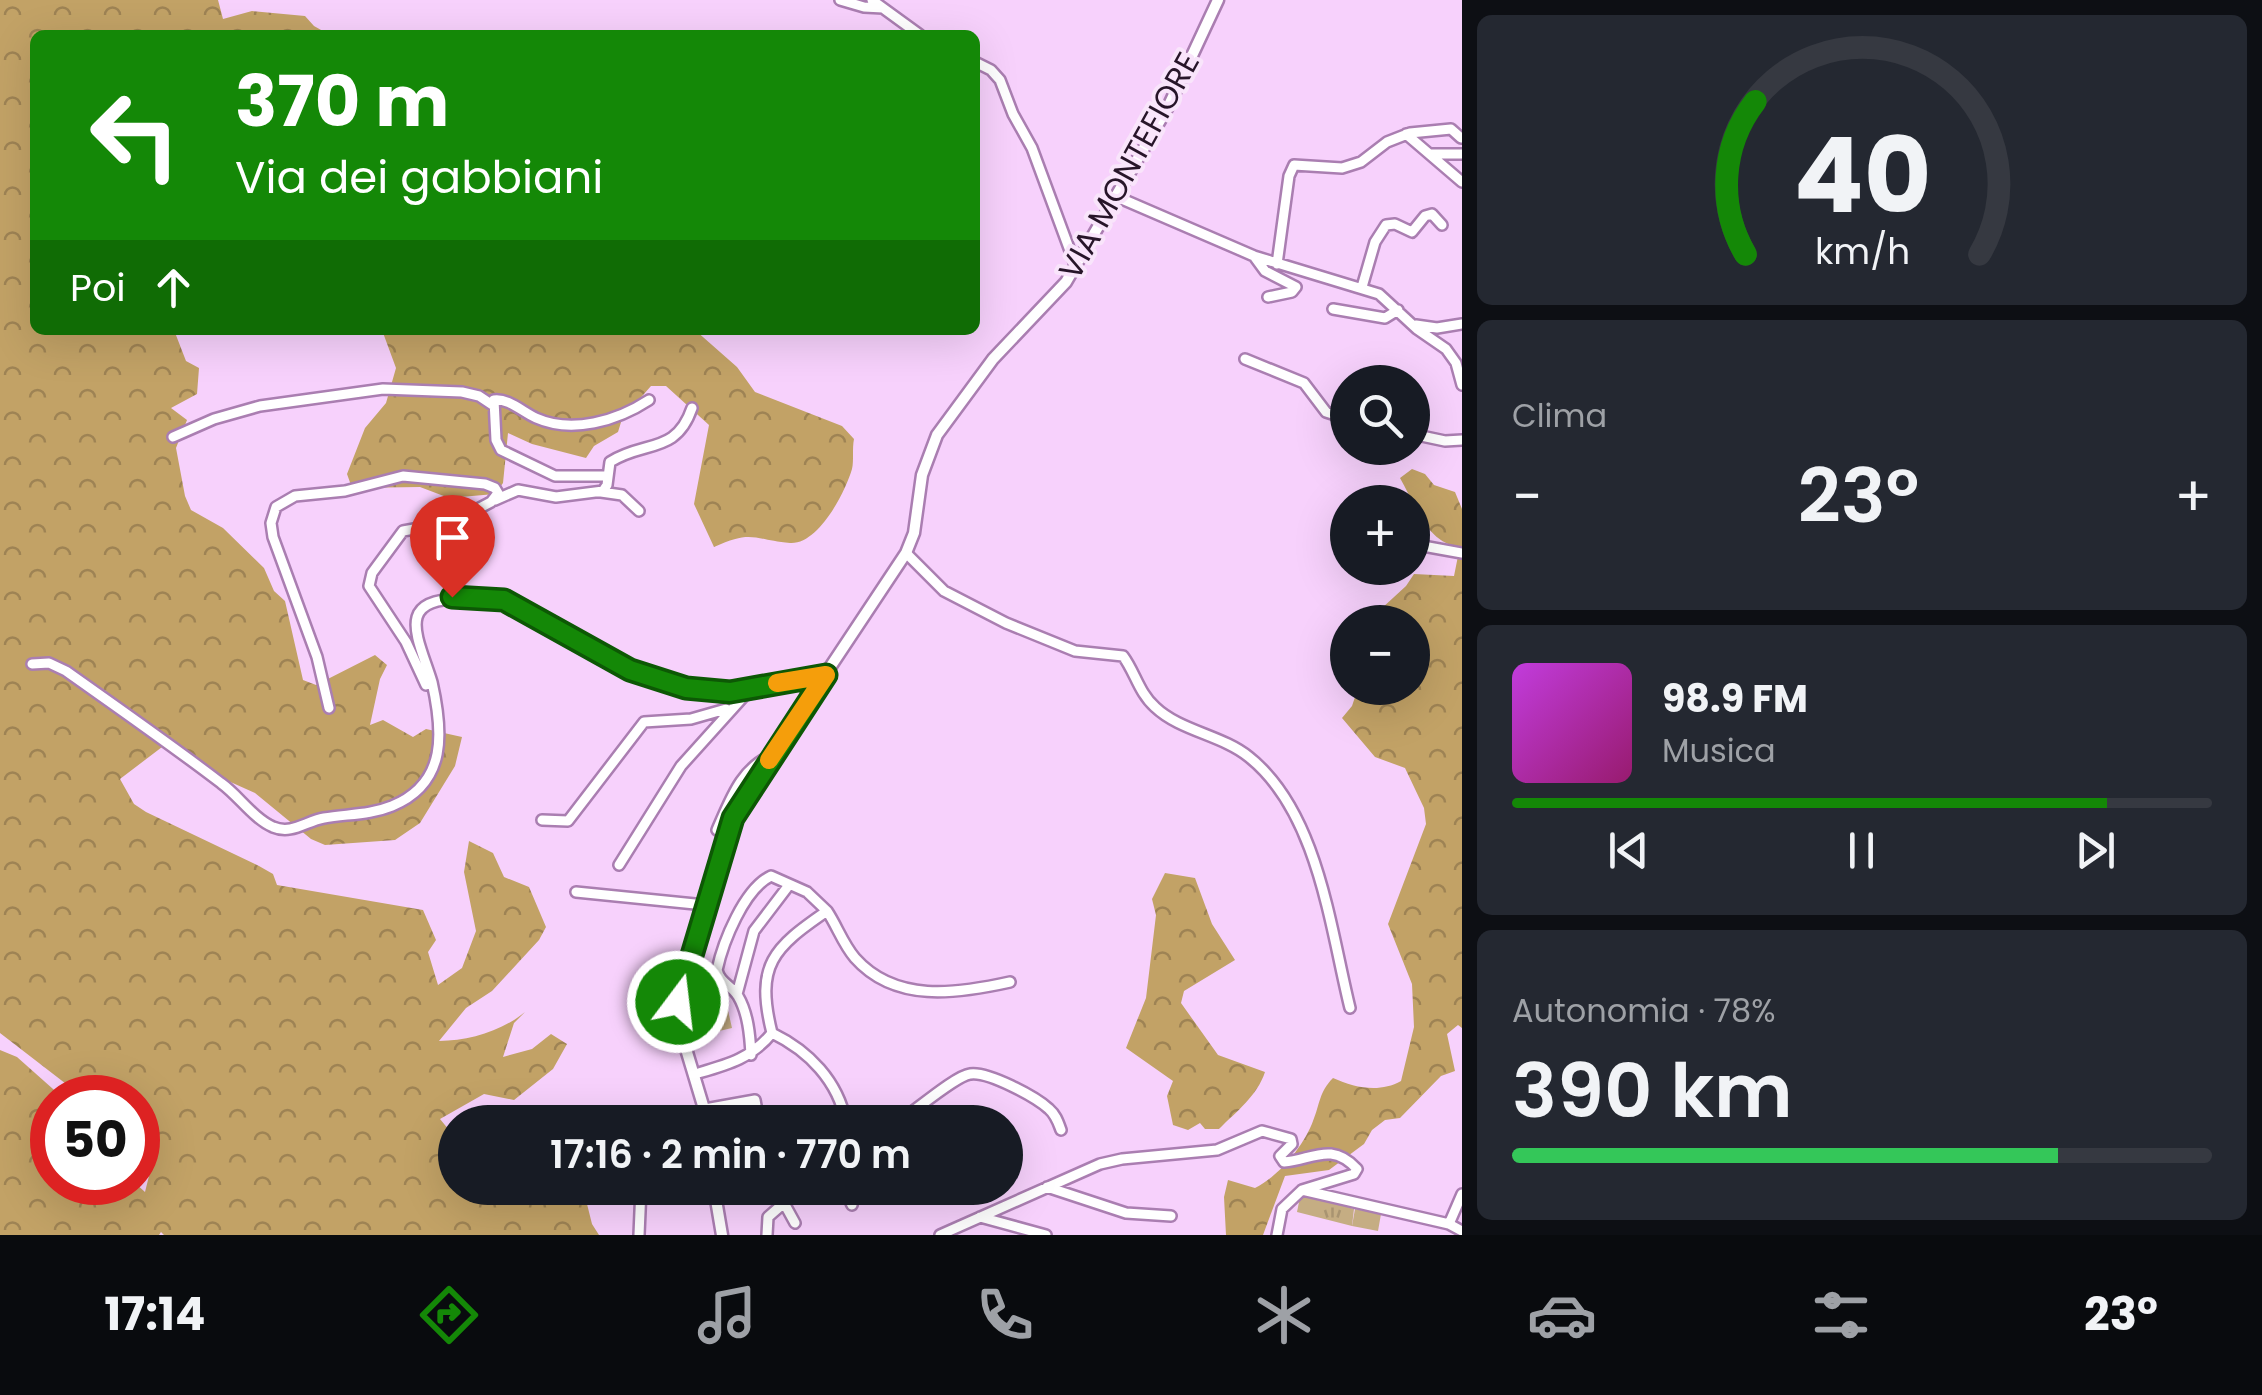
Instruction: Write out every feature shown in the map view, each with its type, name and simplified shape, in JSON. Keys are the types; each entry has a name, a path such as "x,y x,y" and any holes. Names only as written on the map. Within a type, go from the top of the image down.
{"main road":[{"name":"VIA MONTEFIORE","path":"705,1105 680,1030 678,1008 733,818 906,553 914,534 924,469 940,430 993,359 1052,300 1076,266 1169,105 1218,0"},
{"path":"717,1205 722,1235"}],"street":[{"path":"840,0 864,8 882,8"},
{"path":"872,0 913,30"},
{"path":"980,64 1000,80 1032,148 1076,266"},
{"path":"1277,264 1292,168 1302,164 1347,167 1406,134 1448,129 1462,138"},
{"path":"1406,134 1462,182"},
{"path":"1427,154 1462,154"},
{"path":"1115,196 1254,256 1383,296 1446,349 1456,364 1462,385"},
{"path":"1362,287 1376,240 1386,225 1394,224 1412,232 1432,214 1442,225"},
{"path":"1254,256 1263,269 1296,287 1290,293 1268,298"},
{"path":"1334,309 1384,318 1398,310"},
{"path":"1410,322 1433,328 1462,324"},
{"path":"1245,359 1304,383 1330,413"},
{"path":"173,437 251,408 383,389 476,394 494,406"},
{"path":"606,476 554,476 501,450 496,440 494,400 500,398 537,418 568,426 624,414 649,400"},
{"path":"601,492 607,487 606,476 613,460 672,439 692,408"},
{"path":"1430,438 1462,440"},
{"path":"329,708 317,657 272,534 278,504 295,496 345,491 410,476 489,485 498,496 488,504"},
{"path":"432,682 428,686 424,682 406,642 371,590 370,578 403,531 431,524 446,525 518,490 556,497 601,492 622,495 639,511"},
{"path":"1430,547 1462,553"},
{"path":"906,553 939,588 991,616 1076,651 1122,656 1158,710 1237,749 1256,763 1291,806 1306,834 1350,1008"},
{"path":"32,664 50,663 66,671 224,784 263,821 284,830 320,818 392,806 424,781 436,763 439,715 416,624 424,606 450,597 504,600 630,670 686,688 722,692 826,675"},
{"path":"619,865 681,766 733,706 752,690 765,686"},
{"path":"542,820 568,821 644,722 690,719 733,706"},
{"path":"717,830 749,769 772,755"},
{"path":"751,1055 745,1014 737,994 718,974 728,934 766,878 774,877 809,894 827,910 855,958 894,987 943,991 1010,982"},
{"path":"737,994 754,930 789,885"},
{"path":"576,892 705,904"},
{"path":"772,1033 765,994 770,961 795,932 827,910"},
{"path":"695,1074 751,1055 772,1033"},
{"path":"772,1033 793,1044 819,1068 841,1105"},
{"path":"922,1105 974,1073 1032,1097 1050,1110 1061,1130"},
{"path":"753,1086 756,1105"},
{"path":"724,1105 755,1100"},
{"path":"940,1235 1106,1162 1212,1150 1262,1132 1291,1139 1280,1158 1284,1162 1322,1152 1352,1162 1354,1174 1302,1190 1282,1209 1277,1235"},
{"path":"1047,1187 1126,1213 1170,1216"},
{"path":"1302,1190 1449,1224 1462,1231"},
{"path":"1449,1224 1462,1194"},
{"path":"639,1235 640,1205"},
{"path":"767,1235 768,1217 782,1205"},
{"path":"785,1205 795,1223"},
{"path":"980,1217 1046,1235"}],"green space":[{"path":"0,0 218,0 223,19 252,11 305,16 321,30 30,30 30,335 176,335 186,361 199,368 197,394 171,408 187,420 176,448 191,510 223,528 264,568 274,591 285,601 303,680 316,685 375,655 387,665 370,725 383,720 413,737 426,729 462,737 455,766 420,823 395,840 325,845 311,839 255,793 166,744 120,779 134,804 259,866 273,874 277,885 423,910 436,940 428,952 438,985 462,968 476,931 464,872 469,841 493,853 504,877 529,887 546,927 539,940 492,991 466,1008 439,1041 485,1034 525,1012 514,1023 503,1057 532,1049 551,1034 567,1044 553,1069 514,1100 484,1094 465,1105 438,1105 438,1205 587,1205 599,1235 0,1235 0,1050 17,1057 37,1075 30,1075 30,1205 160,1205 160,1075 54,1075 0,1033"},
{"path":"384,335 701,335 737,367 755,392 842,426 854,439 852,469 829,516 811,536 790,543 745,537 714,547 694,504 709,425 666,386 651,386 622,419 618,432 594,446 586,458 532,444 508,433 503,483 495,494 449,498 420,487 352,488 347,474 365,428 386,403 396,368"},
{"path":"1412,469 1425,474 1434,485 1455,492 1462,509 1462,548 1439,539 1430,530 1430,485 1404,485 1400,478"},
{"path":"1458,556 1462,557 1462,1028 1458,1025 1447,1034 1455,1071 1441,1076 1400,1118 1385,1120 1372,1130 1364,1144 1329,1170 1285,1176 1263,1235 1226,1235 1224,1197 1228,1180 1255,1188 1281,1169 1303,1140 1322,1093 1333,1078 1367,1088 1401,1081 1414,1027 1412,984 1388,924 1426,824 1424,808 1405,768 1375,757 1342,718 1352,705 1430,705 1430,605 1385,605 1407,585 1430,585 1430,575 1454,576"},
{"path":"1165,873 1195,878 1212,924 1235,960 1184,991 1181,1003 1218,1055 1265,1072 1252,1096 1219,1129 1205,1129 1200,1123 1188,1130 1173,1125 1167,1096 1173,1081 1126,1048 1146,998 1156,915 1152,899"},
{"path":"727,1006 732,1028 702,1035 697,1013"},
{"path":"1301,1192 1354,1209 1352,1226 1297,1212"},
{"path":"1355,1209 1381,1214 1378,1231 1352,1226"}],"slow traffic":[{"path":"769,760 826,675 777,683"}],"route":[{"path":"452,597 504,600 630,670 686,688 730,692 826,675 733,818 678,1002"}]}
